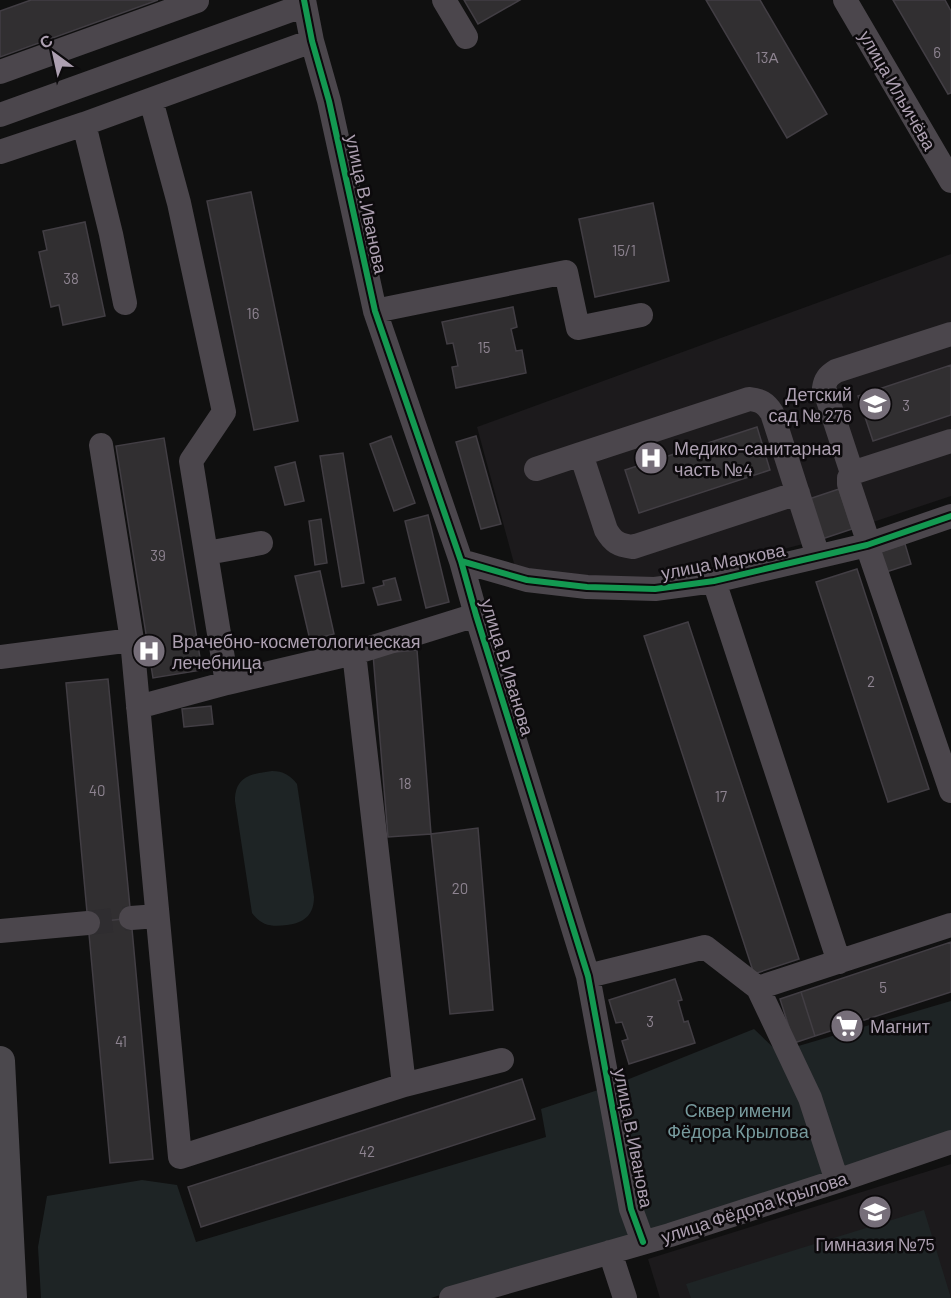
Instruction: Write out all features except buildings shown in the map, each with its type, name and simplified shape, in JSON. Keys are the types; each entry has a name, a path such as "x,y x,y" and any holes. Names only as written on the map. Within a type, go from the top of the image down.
{"main road":[{"path":"0,1061 12,1298"}],"street":[{"path":"0,72 196,0"},
{"path":"444,0 466,37"},
{"name":"улица Ильичёва","path":"845,0 951,181"},
{"path":"0,115 229,32 304,2"},
{"name":"улица В.Иванова","path":"304,2 329,101 375,311 461,561 588,976 631,1209 643,1242"},
{"path":"229,32 242,67"},
{"path":"0,152 312,41"},
{"path":"151,100 179,203 224,412 192,461 227,683"},
{"path":"84,124 125,303"},
{"path":"375,311 566,272 578,328 641,315"},
{"path":"852,473 824,388 826,379 836,371 951,334"},
{"path":"536,469 749,399 756,400 767,405 771,413 818,556"},
{"path":"951,441 852,473 849,478 868,544 951,791"},
{"path":"100,445 132,640 180,1157 404,1084 502,1060"},
{"path":"581,454 606,530 611,538 623,546 633,547 798,493"},
{"name":"улица Маркова","path":"461,561 527,580 587,587 655,589 714,581 868,544 951,516"},
{"path":"207,553 261,543"},
{"path":"714,581 839,962"},
{"path":"138,707 354,653 476,615"},
{"path":"0,657 132,640"},
{"path":"354,653 404,1084"},
{"path":"130,918 157,916"},
{"path":"0,931 88,923"},
{"path":"758,988 951,925"},
{"path":"588,976 705,947 758,988 810,1098 837,1181"},
{"name":"улица Фёдора Крылова","path":"451,1298 490,1292 837,1181 951,1142"},
{"path":"610,1252 625,1298"}],"shaded area":[{"name":"Медико-санитарная часть №4","path":"951,254 951,496 822,539 669,579 585,579 515,567 477,427"},
{"name":"Гимназия №75","path":"951,1164 951,1298 660,1298 648,1259"}],"green space":[{"path":"272,771 286,774 297,784 314,897 312,909 307,917 293,924 282,926 264,923 252,913 235,801 241,781 257,773"},
{"name":"Сквер имени Фёдора Крылова","path":"951,1001 951,1136 431,1298 41,1298 38,1247 47,1196 142,1180 177,1185 196,1242 546,1137 541,1109 619,1083 754,1029 778,1052"},
{"path":"924,1210 951,1298 691,1298 686,1284"}],"tunnel":[{"path":"88,923 131,918"}],"cycle path":[{"path":"304,0 312,41 329,101 375,311 461,561 588,976 631,1209 643,1242"},
{"path":"461,561 527,580 587,587 655,589 714,581 867,545 951,516"}],"place":[{"name":"Детский сад № 276","path":"875,404"},
{"name":"Медико-санитарная часть №4","path":"651,458"},
{"name":"Врачебно-косметологическая лечебница","path":"149,651"},
{"name":"Магнит","path":"847,1026"},
{"name":"Гимназия №75","path":"875,1212"}]}
